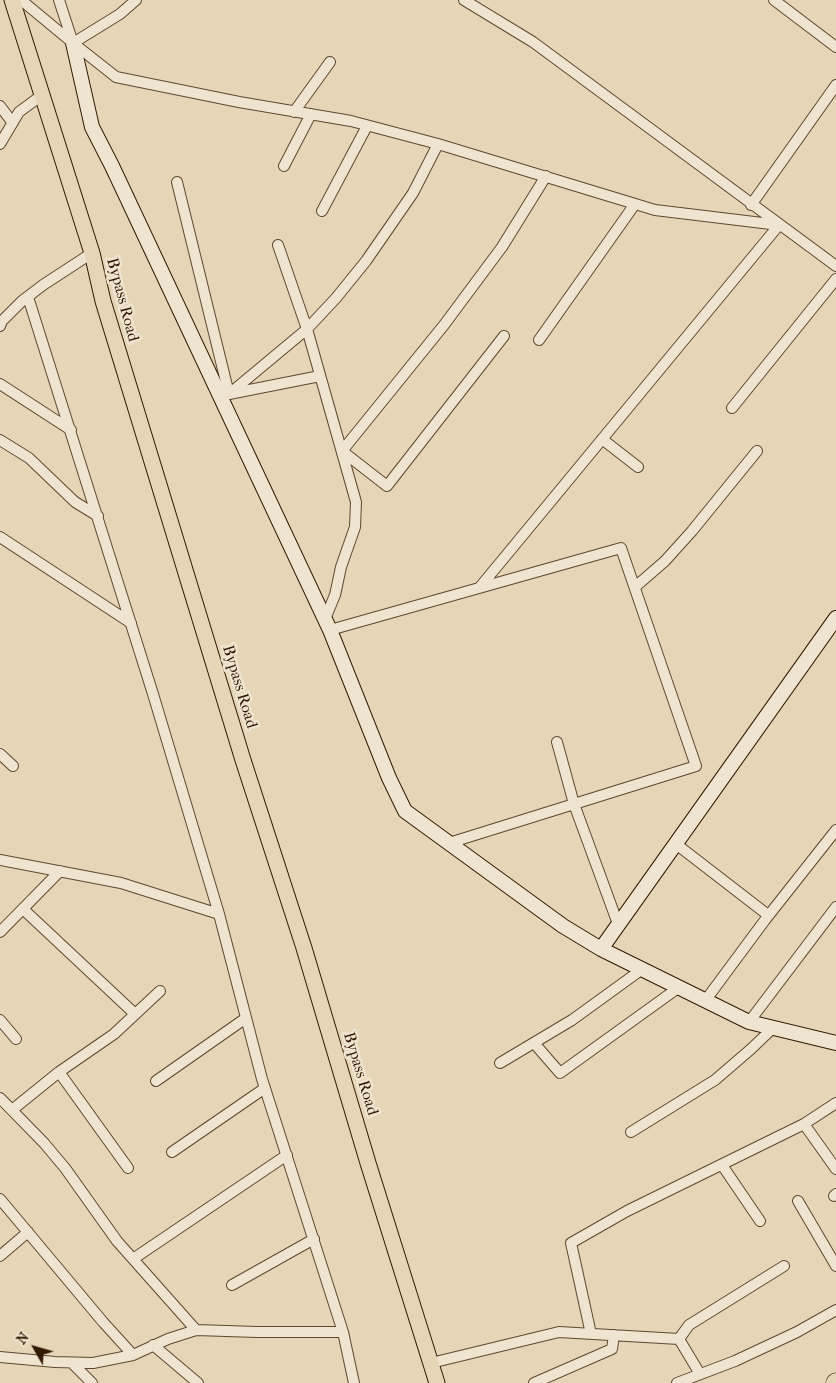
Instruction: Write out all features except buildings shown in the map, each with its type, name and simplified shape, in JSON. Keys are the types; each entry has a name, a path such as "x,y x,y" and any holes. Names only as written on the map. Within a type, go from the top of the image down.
{"main road":[{"name":"Bypass Road","path":"12,0 92,253 103,301 243,760 304,948 368,1163 437,1383"}],"street":[{"path":"21,0 116,77 367,126 438,144 655,210 779,225"},
{"path":"59,0 73,43 92,128 225,395 328,624 389,778 405,811 563,926 601,949 748,1022 836,1043"},
{"path":"73,43 120,14 136,0"},
{"path":"464,0 534,42 751,205 836,266"},
{"path":"774,0 836,47"},
{"path":"294,112 330,62"},
{"path":"751,205 836,85"},
{"path":"0,144 19,112 42,95"},
{"path":"0,106 12,122"},
{"path":"284,166 311,114"},
{"path":"322,211 367,126"},
{"path":"225,395 307,329 366,261 413,193 438,144"},
{"path":"342,451 444,325 502,246 546,176"},
{"path":"177,182 225,395"},
{"path":"538,340 635,204"},
{"path":"480,587 779,225"},
{"path":"278,245 307,329 356,502 355,527 341,567 328,624"},
{"path":"0,326 2,321 28,296 92,253"},
{"path":"732,408 836,279"},
{"path":"28,296 132,624 219,914 265,1088 343,1332 354,1383"},
{"path":"342,451 387,486 504,336"},
{"path":"225,395 320,376"},
{"path":"0,384 71,430"},
{"path":"602,439 638,466"},
{"path":"0,440 29,458 75,502 98,516"},
{"path":"635,587 664,561 692,531 757,451"},
{"path":"0,537 132,624"},
{"path":"328,624 480,587 621,548 696,766 449,843"},
{"path":"601,949 836,618"},
{"path":"557,742 574,804 618,924"},
{"path":"0,754 13,766"},
{"path":"705,1001 768,915 836,830"},
{"path":"676,844 768,915"},
{"path":"0,860 121,883 219,914"},
{"path":"0,932 60,871"},
{"path":"748,1022 836,907"},
{"path":"23,909 135,1014"},
{"path":"500,1063 572,1020 641,970"},
{"path":"534,1043 560,1073 678,988"},
{"path":"12,1110 59,1072 114,1034 160,991"},
{"path":"156,1081 246,1018"},
{"path":"0,1020 16,1040"},
{"path":"630,1132 715,1080 752,1050 773,1028"},
{"path":"59,1072 128,1168"},
{"path":"172,1152 265,1088"},
{"path":"0,1098 55,1155 117,1241 196,1330"},
{"path":"591,1334 571,1243 627,1211 804,1124 836,1102"},
{"path":"804,1124 836,1168"},
{"path":"133,1259 287,1155"},
{"path":"722,1165 760,1221"},
{"path":"0,1199 133,1355"},
{"path":"798,1201 836,1266"},
{"path":"0,1256 28,1232"},
{"path":"232,1285 314,1239"},
{"path":"679,1339 689,1325 784,1266"},
{"path":"677,1383 744,1357 797,1332 836,1310"},
{"path":"0,1357 94,1363 133,1355 168,1339 196,1330 343,1332"},
{"path":"431,1364 558,1332 679,1339"},
{"path":"534,1383 612,1349 614,1335"},
{"path":"679,1339 700,1374"},
{"path":"153,1346 198,1383"},
{"path":"72,1363 92,1383"}]}
